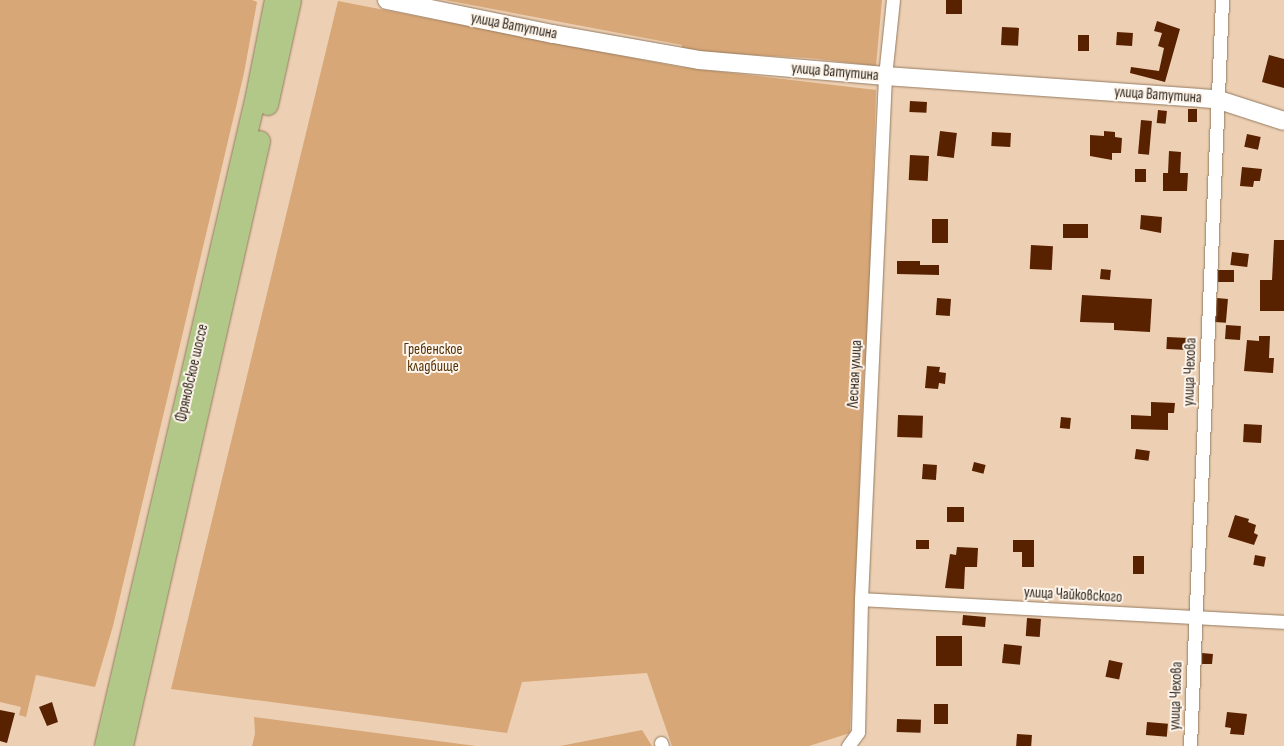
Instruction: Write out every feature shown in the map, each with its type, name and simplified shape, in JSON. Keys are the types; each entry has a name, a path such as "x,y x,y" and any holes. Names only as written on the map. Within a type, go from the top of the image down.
{"main road":[{"name":"Фряновское шоссе","path":"105,746 256,96 275,0"},
{"name":"Фряновское шоссе","path":"123,746 292,0"}],"street":[{"name":"улица Ватутина","path":"387,0 553,34 699,60 885,76 1216,99 1284,121"},
{"name":"Лесная улица","path":"848,746 858,732 861,599 885,76 893,0"},
{"name":"улица Чехова","path":"1190,746 1216,99 1222,0"},
{"name":"улица Чайковского","path":"861,599 1284,622"}],"green space":[{"path":"0,0 252,0 257,2 244,73 179,349 113,626 95,687 36,675 26,717 19,715 21,707 0,702"},
{"path":"445,0 882,0 876,66 809,58 681,51 682,45"},
{"name":"Гребенское кладбище","path":"338,1 680,67 876,90 867,370 864,371 850,733 809,746 672,746 647,673 522,682 507,733 171,689"},
{"path":"254,717 476,746 252,746 255,734"},
{"path":"642,730 652,746 560,746"}],"building":[{"path":"946,0 962,0 962,14 946,14"},
{"path":"1157,21 1180,29 1165,82 1130,73 1131,67 1159,71 1164,48 1158,46 1162,33 1154,31"},
{"path":"1002,27 1019,28 1018,46 1001,45"},
{"path":"1117,32 1133,33 1132,46 1116,45"},
{"path":"1078,35 1089,35 1089,51 1078,51"},
{"path":"1269,55 1284,59 1284,88 1262,82"},
{"path":"910,101 927,102 926,113 909,112"},
{"path":"1188,109 1197,109 1197,122 1188,122"},
{"path":"1158,110 1167,111 1166,124 1157,123"},
{"path":"1141,120 1152,121 1149,155 1138,154"},
{"path":"940,131 957,133 954,158 937,156"},
{"path":"1104,131 1115,132 1115,137 1122,138 1121,153 1112,153 1112,160 1090,156 1090,135 1104,136"},
{"path":"992,132 1011,133 1010,147 991,146"},
{"path":"1247,134 1261,137 1258,150 1244,147"},
{"path":"1169,151 1181,152 1180,173 1188,173 1187,191 1163,191 1163,173 1168,173"},
{"path":"910,155 929,156 928,181 909,180"},
{"path":"1242,167 1262,169 1260,181 1254,181 1253,187 1240,186"},
{"path":"1135,169 1146,169 1146,182 1135,182"},
{"path":"1141,215 1162,217 1161,233 1140,229"},
{"path":"932,219 948,219 948,243 932,243"},
{"path":"1063,224 1088,224 1088,238 1063,238"},
{"path":"1274,240 1284,240 1284,311 1260,311 1260,280 1272,280"},
{"path":"1031,245 1053,246 1052,270 1030,269"},
{"path":"1232,252 1249,254 1247,267 1230,265"},
{"path":"897,261 920,261 920,265 939,265 939,275 897,274"},
{"path":"1101,269 1111,270 1110,280 1100,279"},
{"path":"1218,270 1234,270 1234,282 1218,282"},
{"path":"1082,295 1152,299 1150,332 1114,330 1114,323 1080,322"},
{"path":"937,298 951,299 950,316 936,315"},
{"path":"1217,298 1228,299 1226,323 1215,322"},
{"path":"1226,325 1241,326 1240,340 1225,339"},
{"path":"1259,336 1270,336 1269,358 1274,358 1273,373 1244,371 1247,340 1259,341"},
{"path":"1167,337 1188,338 1187,350 1166,349"},
{"path":"927,366 940,367 939,372 946,373 945,384 939,383 938,389 925,388"},
{"path":"1151,402 1175,403 1174,413 1168,413 1168,430 1131,429 1131,415 1151,416"},
{"path":"898,415 923,416 922,438 897,437"},
{"path":"1061,417 1071,418 1070,429 1060,428"},
{"path":"1244,424 1262,425 1261,443 1243,442"},
{"path":"1136,449 1150,451 1148,461 1135,459"},
{"path":"974,462 986,465 983,474 972,471"},
{"path":"923,464 937,465 936,480 922,479"},
{"path":"947,507 964,507 964,522 947,522"},
{"path":"1235,515 1249,519 1248,522 1256,525 1254,533 1258,535 1254,545 1228,537"},
{"path":"916,540 929,540 929,549 916,549"},
{"path":"1013,540 1034,540 1034,567 1022,567 1022,552 1013,552"},
{"path":"957,547 978,548 977,567 965,567 964,589 945,588 950,554 956,555"},
{"path":"1255,555 1266,557 1264,567 1253,565"},
{"path":"1133,556 1144,556 1144,574 1133,574"},
{"path":"963,615 986,617 985,627 962,625"},
{"path":"1027,618 1041,619 1040,637 1026,636"},
{"path":"936,636 962,636 962,666 936,666"},
{"path":"1004,644 1022,646 1020,665 1002,663"},
{"path":"1202,653 1213,654 1212,664 1202,664"},
{"path":"1109,660 1123,663 1119,680 1105,677"},
{"path":"52,702 58,722 47,726 39,707"},
{"path":"934,704 948,704 948,724 934,724"},
{"path":"0,710 15,713 7,743 0,741"},
{"path":"1227,712 1247,714 1244,735 1230,734 1231,728 1225,727"},
{"path":"897,719 921,720 921,733 897,732"},
{"path":"1147,722 1168,724 1167,737 1146,735"},
{"path":"1017,734 1032,735 1031,746 1016,746"}]}
